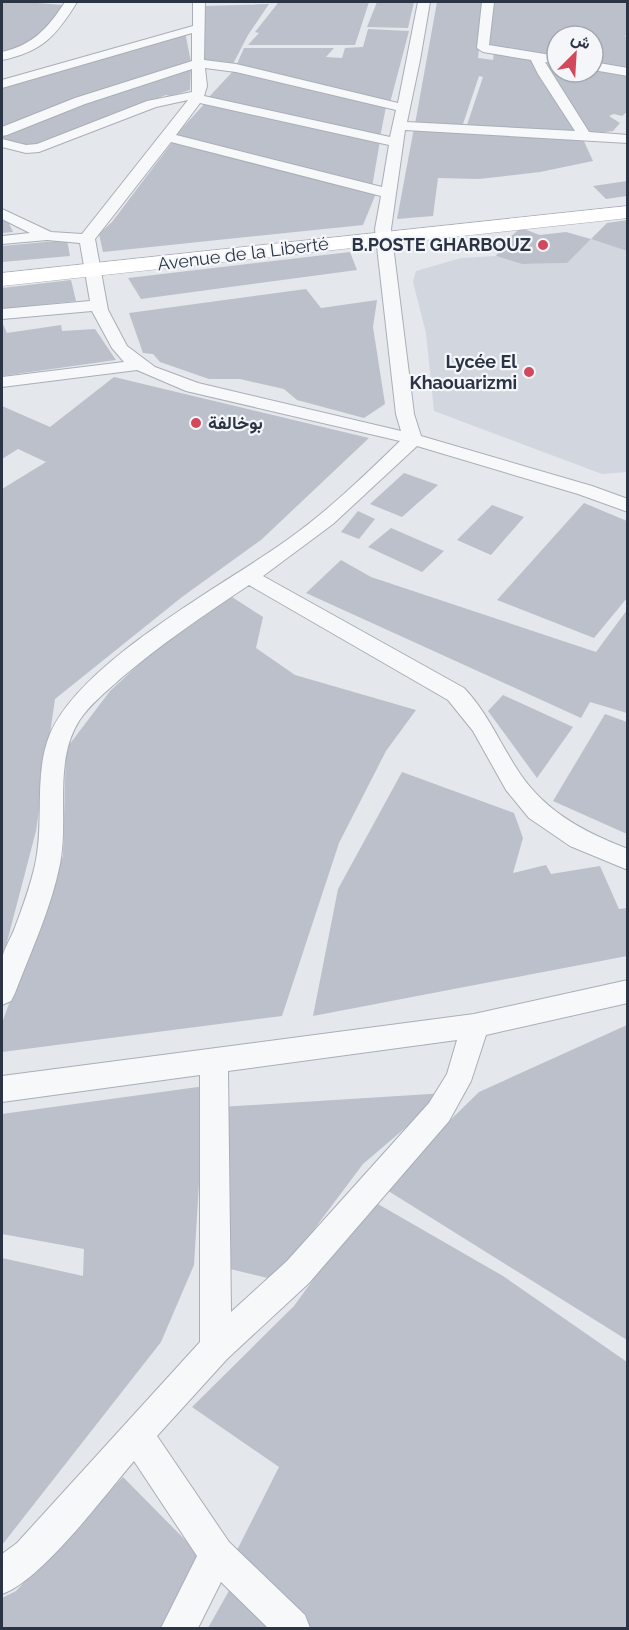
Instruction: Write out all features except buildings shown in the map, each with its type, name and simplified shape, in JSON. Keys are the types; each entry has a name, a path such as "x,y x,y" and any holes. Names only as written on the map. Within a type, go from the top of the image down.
{"street":[{"path":"2,56 19,53 45,39 71,2"},
{"path":"199,2 198,96 169,137 93,228 87,239 99,304 120,348 138,364 164,378 225,396 414,439 585,490 627,506"},
{"path":"414,439 405,414 383,233 396,142 424,2"},
{"path":"488,2 483,48 545,58"},
{"path":"2,84 198,28"},
{"path":"536,57 544,74 585,136"},
{"path":"2,132 80,101 198,63 236,68 403,108"},
{"path":"605,68 627,72"},
{"path":"2,143 27,149 39,148 152,104 198,96 396,142"},
{"path":"399,126 627,139"},
{"path":"169,137 387,193"},
{"name":"Avenue de la Liberté","path":"2,279 627,204"},
{"name":"Avenue de la Liberté","path":"383,233 627,212"},
{"path":"2,213 48,236"},
{"path":"2,240 48,236 87,239"},
{"name":"Avenue de la Liberté","path":"2,272 93,267"},
{"path":"2,314 99,304"},
{"path":"2,382 138,364"},
{"path":"2,993 45,877 51,846 53,772 58,740 68,720 87,696 126,661 168,629 248,576 323,522 414,439"},
{"path":"248,576 456,694 471,708 482,724 513,783 536,812 559,830 627,860"},
{"path":"2,1089 474,1026 627,991"},
{"path":"2,1576 29,1556 136,1434 216,1348 298,1272 439,1112 456,1087 467,1060 474,1026"},
{"path":"214,1061 216,1348"},
{"path":"136,1434 217,1554 256,1590 292,1629"},
{"path":"178,1629 217,1554"}],"shaded area":[{"name":"Lycée El Khaouarizmi","path":"591,239 627,251 627,472 602,474 434,411 426,333 413,282 416,271 461,258 496,256 522,264 566,263"}],"place":[{"name":"B.POSTE GHARBOUZ","path":"543,245"},
{"name":"Lycée El Khaouarizmi","path":"529,372"},
{"name":"بوخالفة","path":"196,423"}]}
